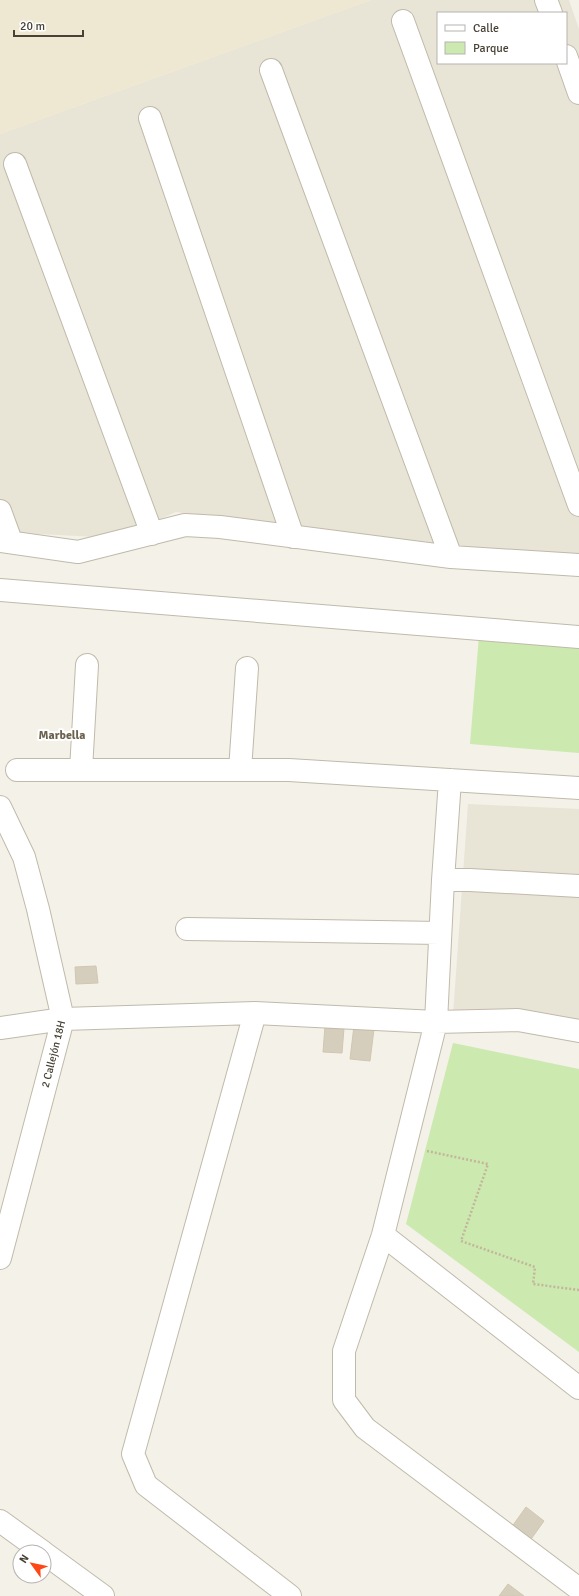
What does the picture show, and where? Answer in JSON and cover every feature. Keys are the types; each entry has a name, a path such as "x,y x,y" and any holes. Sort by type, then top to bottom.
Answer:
{"street":[{"path":"546,0 551,12"},
{"path":"403,21 579,505"},
{"path":"567,59 579,93"},
{"path":"271,70 451,557"},
{"path":"150,118 293,537"},
{"path":"15,164 152,534"},
{"path":"0,511 6,541 78,552 185,525 220,527 451,557 579,565"},
{"path":"0,590 579,637"},
{"path":"81,770 87,665"},
{"path":"240,770 247,668"},
{"path":"18,770 289,770 579,788"},
{"path":"450,780 443,880 436,1022 383,1235 344,1351 344,1400 365,1428 579,1589"},
{"name":"2 Callejón 18H","path":"0,807 24,857 38,909 63,1019 0,1258"},
{"path":"443,880 579,886"},
{"path":"187,929 440,933"},
{"path":"255,1013 133,1454 146,1486 290,1596"},
{"path":"0,1028 63,1019 255,1013 436,1022 518,1020 579,1031"},
{"path":"383,1235 579,1388"},
{"path":"0,1521 31,1544"},
{"path":"52,1559 103,1596"}],"path":[{"path":"405,1146 488,1164 461,1241 535,1267 533,1284 579,1290"}],"shaded area":[{"path":"0,0 371,0 0,134"},
{"path":"371,0 569,0 579,29 579,564 176,512 116,538 0,532 0,134"},
{"path":"468,804 579,809 579,1021 453,1015"}],"green space":[{"path":"479,636 579,645 579,753 470,744"},
{"path":"453,1043 579,1069 579,1352 406,1224"}],"building":[{"path":"96,966 98,983 76,984 75,967"},
{"path":"325,1026 344,1028 342,1053 323,1052"},
{"path":"354,1026 374,1029 370,1061 350,1059"},
{"path":"526,1507 544,1521 529,1542 511,1528"},
{"path":"508,1584 524,1596 499,1596"}],"district":[{"name":"Marbella","path":"62,735"}]}
